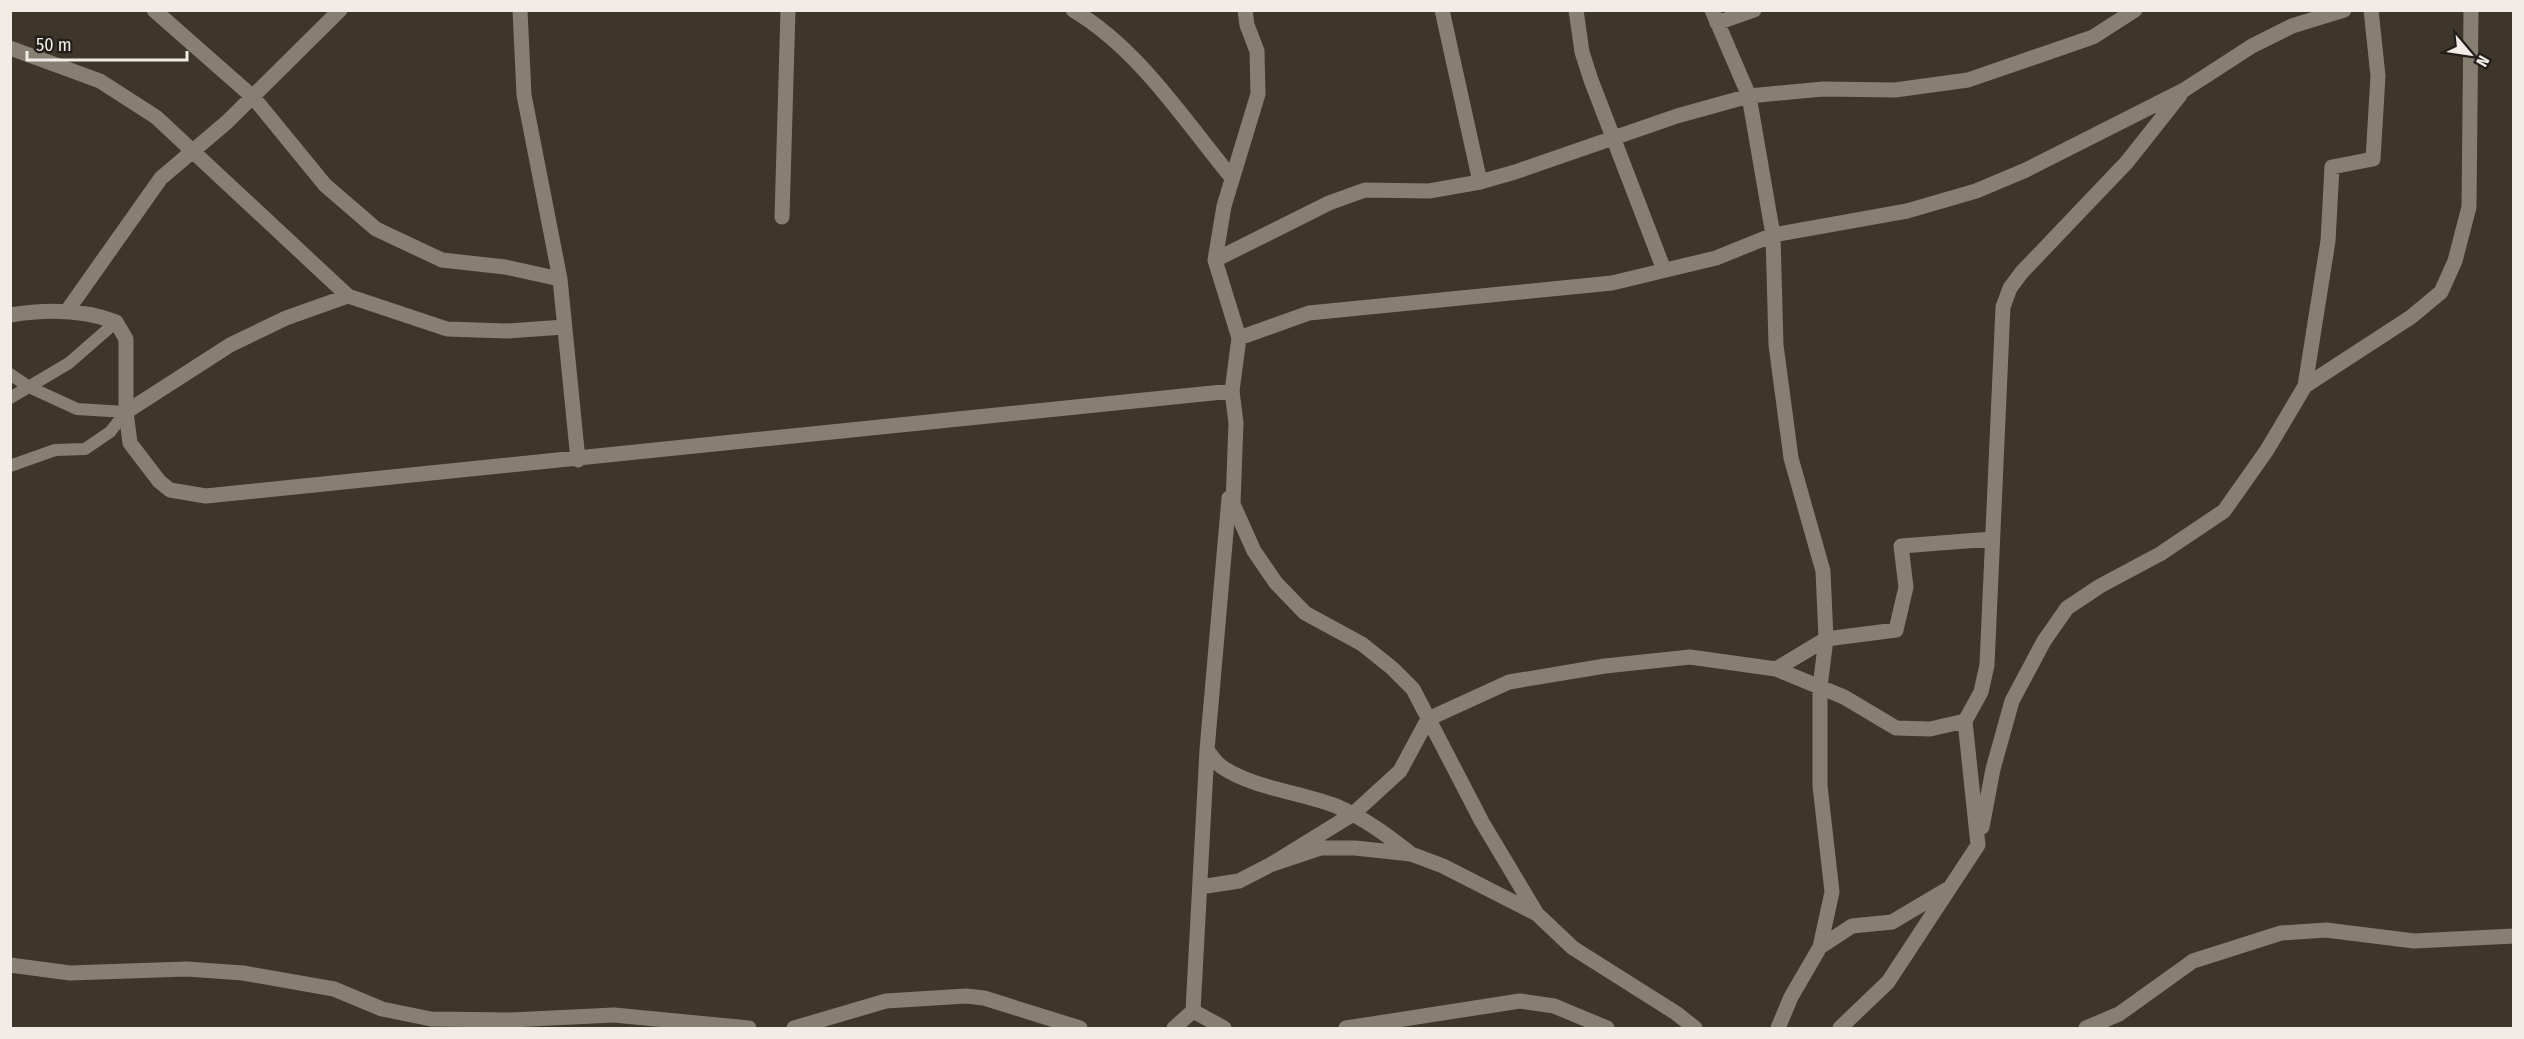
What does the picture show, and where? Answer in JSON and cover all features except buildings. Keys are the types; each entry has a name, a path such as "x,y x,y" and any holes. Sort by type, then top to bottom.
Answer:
{"street":[{"path":"153,10 253,97 325,185 376,229 442,260 506,267 560,279"},
{"path":"67,310 161,178 253,97 340,10"},
{"path":"520,10 524,95 560,279 578,460"},
{"path":"782,217 788,10"},
{"path":"1073,10 1090,21 1135,59 1232,178"},
{"path":"1245,10 1247,25 1257,51 1258,94 1232,178 1215,260 1239,338 1232,391 1236,423 1233,504 1254,550 1276,583 1305,613 1362,644 1392,668 1413,689 1482,822 1537,914 1573,948 1676,1013 1695,1029"},
{"path":"1442,10 1480,182"},
{"path":"1576,10 1582,52 1639,210 1664,270"},
{"path":"1755,10 1714,17 1749,96 1773,236 1776,345 1791,458 1823,571 1826,639 1820,687 1820,786 1832,892 1820,947 1791,997 1778,1029"},
{"path":"1215,260 1329,202 1365,190 1429,191 1480,182 1677,116 1749,96 1823,89 1895,90 1968,80 2093,37 2136,10"},
{"path":"1239,338 1309,313 1612,283 1716,258 1773,236 1907,211 1976,191 2026,170 2184,90 2252,46 2302,23 2344,10"},
{"path":"1840,1029 1888,982 1978,845 1993,769 2012,701 2044,641 2067,608 2100,586 2160,554 2224,511 2267,450 2305,386 2328,241 2332,167 2373,159 2378,76 2371,10"},
{"path":"2305,386 2411,317 2441,292 2454,261 2469,207 2471,10"},
{"path":"10,48 100,81 156,117 348,296 447,329 507,332 564,327"},
{"path":"1978,845 1965,722 1981,692 1987,665 2002,307 2010,288 2127,162 2184,90"},
{"path":"126,412 230,345 286,318 348,296"},
{"path":"10,315 67,310 97,315 116,322 126,339 126,412 130,443 159,481 170,490 206,496 578,460 1232,391"},
{"path":"1174,1029 1193,1011 1207,750 1236,423"},
{"path":"1776,669 1826,639 1896,630 1906,587 1901,546 1992,539"},
{"path":"1200,887 1239,881 1270,865 1353,814 1400,771 1428,719 1509,682 1605,666 1690,657 1776,669 1844,697 1896,728 1930,729 1965,722"},
{"path":"1207,750 1220,766 1237,775 1310,796 1353,814 1377,827 1411,854 1443,867 1537,914"},
{"path":"1270,865 1321,848 1337,847 1411,854"},
{"path":"1820,947 1852,926 1892,922 1950,888"},
{"path":"2086,1029 2119,1014 2193,961 2281,933 2326,930 2414,941 2514,936"},
{"path":"10,965 70,973 187,969 243,973 334,989 382,1009 431,1019 511,1020 614,1015 749,1029"},
{"path":"794,1029 886,1001 966,996 984,998 1080,1029"},
{"path":"1346,1029 1520,1001 1554,1006 1607,1029"},
{"path":"1193,1011 1224,1029"}],"lane":[{"path":"10,398 69,363 116,322"},
{"path":"10,374 29,387 77,409 126,412"},
{"path":"10,466 55,450 85,449 110,432 126,412"}]}
